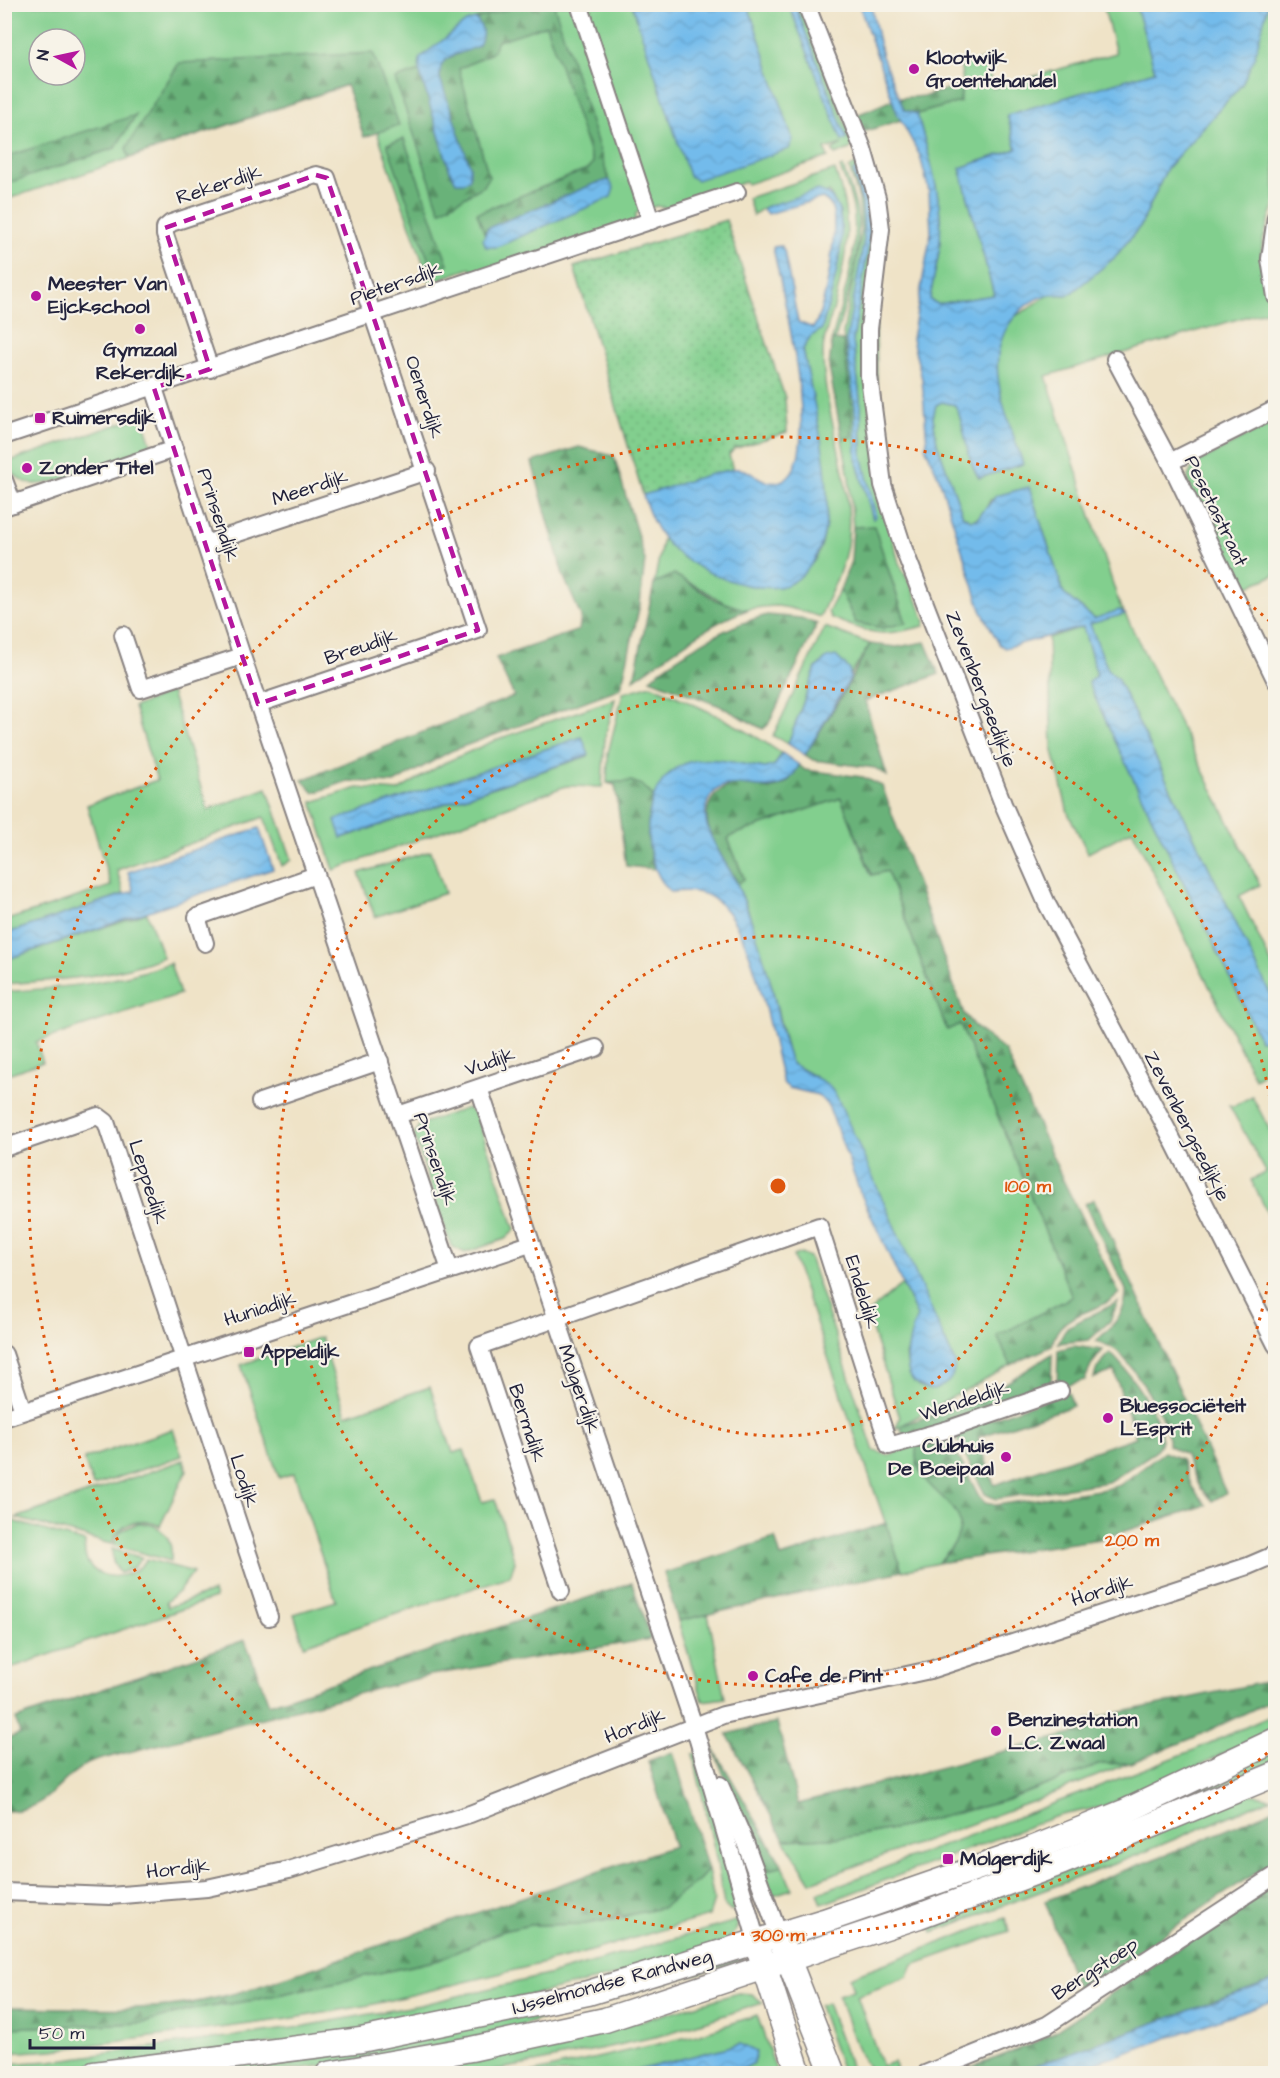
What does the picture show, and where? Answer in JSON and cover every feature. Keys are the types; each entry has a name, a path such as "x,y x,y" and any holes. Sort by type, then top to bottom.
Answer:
{"main road":[{"name":"IJsselmondse Randweg","path":"94,2073 361,2040 588,1993 768,1939 1029,1850 1124,1812 1275,1740"},
{"name":"IJsselmondse Randweg","path":"328,2073 471,2049 605,2020 919,1916 1052,1866 1275,1774"},
{"name":"Molgerdijk","path":"768,1939 789,1960 833,2073"},
{"path":"768,1939 764,1968 799,2073"}],"street":[{"path":"579,4 651,221"},
{"name":"Zevenbergsedijkje","path":"806,4 862,149 877,198 881,229 869,329 869,376 883,485 903,547 1003,804 1047,904 1168,1133 1275,1345"},
{"name":"Rekerdijk","path":"210,369 165,235 165,228 171,223 316,175 327,177"},
{"name":"Oenerdijk","path":"327,177 375,314 478,630"},
{"name":"Pietersdijk","path":"154,388 737,192"},
{"path":"1275,217 1270,259 1275,297"},
{"name":"Pesetastraat","path":"1115,359 1170,462 1275,681"},
{"path":"4,436 154,388"},
{"name":"Prinsendijk","path":"154,388 258,704 450,1270"},
{"path":"1170,462 1275,409"},
{"path":"4,480 9,506 174,449"},
{"name":"Meerdijk","path":"206,544 427,471"},
{"name":"Breudijk","path":"258,704 478,630"},
{"path":"123,635 141,689 242,656"},
{"path":"205,943 196,917 316,875"},
{"name":"Vudijk","path":"398,1115 596,1048"},
{"path":"260,1102 380,1061"},
{"path":"479,1088 555,1318"},
{"name":"Leppedijk","path":"4,1148 98,1116 106,1122 177,1336 182,1358"},
{"name":"Molgerdijk","path":"768,1939 555,1318 819,1226"},
{"name":"Endeldijk","path":"819,1226 864,1371"},
{"name":"Huniadijk","path":"4,1418 530,1244"},
{"name":"Bermdijk","path":"555,1318 479,1346 561,1591"},
{"path":"4,1353 23,1412"},
{"name":"Lodijk","path":"182,1358 269,1617"},
{"name":"Wendeldijk","path":"864,1371 889,1446 949,1429 1060,1391"},
{"name":"Hordijk","path":"4,1892 110,1896 207,1888 290,1870 470,1814 723,1715 930,1670 1248,1566 1275,1554"},
{"name":"Molgerdijk","path":"694,1726 745,1842 768,1939"},
{"name":"Bergstoep","path":"925,2073 1047,2025 1275,1875"}],"highlighted area":[{"path":"316,175 327,178 478,630 258,704 154,388 210,369 165,228"}],"green space":[{"path":"4,5 801,5 853,144 850,149 835,155 832,150 842,144 825,149 828,157 747,184 745,182 668,208 656,206 636,213 635,221 475,277 471,268 430,282 359,81 5,200"},
{"path":"521,5 554,5 609,180 594,184 488,228 485,235 477,213 588,169 593,163 546,25 498,41 492,53 459,69 489,177 484,186 440,211 395,79 420,71 450,171 439,67 443,60 479,45 478,21 475,19"},
{"path":"1103,5 1136,5 1155,71 1007,115 1017,149 960,168 994,295 938,304 930,300 939,248 939,208 934,177 917,114 960,102 961,66 985,59 993,88 1116,53"},
{"path":"1268,5 1275,5 1275,204 1265,234 1261,256 1272,309 1046,376 1120,606 1125,614 1260,885 1239,896 1275,971 1275,1004 1117,678 1108,670 1089,624 1124,613 1119,610 1095,619 1064,594 1029,487 990,500 983,513 975,519 971,520 963,516 937,443 933,417 935,405 942,402 955,405 962,422 971,460 979,478 1022,464 999,390 997,352 1002,334 1012,319 1043,299 1050,295 1068,295 1114,258 1141,225 1167,168 1242,84"},
{"path":"373,53 399,125 364,137 346,85 129,158 126,148 179,63"},
{"path":"962,84 960,102 917,114 904,110 898,98 926,96"},
{"path":"892,100 901,120 863,132 857,115"},
{"path":"136,115 115,148 5,184 5,157"},
{"path":"404,139 448,264 432,270 387,144"},
{"path":"861,161 874,220 879,489 899,563 914,592 925,621 924,626 897,632 867,631 831,618 828,612 840,590 856,623 883,628 906,623 874,527 853,527 849,477 842,439 852,437 852,407 843,333 861,234 859,199 849,168","holes":["858,168 868,199 870,235 853,341 861,407 862,454 873,518 856,459 855,407 847,349 864,240 862,203 853,171"]},
{"path":"843,167 857,212 858,244 848,293 835,340 832,340 854,248 853,211 840,168"},
{"path":"835,170 845,206 845,255 823,351 824,375 844,474 849,522 845,554 832,590 820,617 781,607 749,609 734,607 695,585 675,578 664,579 654,584 663,537 686,558 701,566 732,578 765,586 780,587 804,570 816,558 824,538 827,513 826,485 818,426 803,349 810,337 822,329 839,257 840,212 829,192 765,207 753,215 748,198"},
{"path":"726,220 785,398 787,432 734,449 729,455 733,470 643,495 574,267"},
{"path":"832,340 843,341 852,407 852,437 842,439 829,367"},
{"path":"142,416 152,447 75,475 35,484 25,482 18,477 7,462"},
{"path":"1275,421 1275,575 1239,590 1189,487 1188,476 1194,464"},
{"path":"579,447 614,456 645,560 640,604 621,688 451,751 394,783 348,781 314,793 302,780 514,696 496,658 579,630 581,616 563,575 532,462"},
{"path":"874,526 906,623 883,628 856,623 840,590 851,561 853,527"},
{"path":"674,574 716,600 747,610 717,623 634,679 654,584"},
{"path":"767,615 801,618 817,624 768,725 763,729 720,706 650,679 676,659 706,641 736,626"},
{"path":"825,627 870,644 850,676 850,670 827,658 816,668 788,744 773,736"},
{"path":"1083,627 1097,675 1089,683 1109,728 1260,1040 1275,1038 1275,1067 1255,1079 1132,830 1088,853 1068,813 1052,747 1048,638"},
{"path":"925,642 939,674 865,701 887,776 875,768 813,760 805,755 843,694 870,644 897,647"},
{"path":"651,685 718,716 766,743 781,753 775,765 765,768 716,761 688,764 675,770 664,781 654,797 642,785 607,783 608,753 623,693"},
{"path":"171,692 208,810 267,788 292,860 282,866 264,817 117,870 124,894 5,934 4,921 111,886 87,805 157,780 134,707"},
{"path":"615,699 605,737 602,787 566,786 334,870 312,802 358,788 398,791 444,763 498,739","holes":["582,737 588,756 342,838 335,821"]},
{"path":"799,765 805,770 863,777 882,786 964,1014 974,1026 1005,1051 1064,1182 1119,1293 1101,1306 1070,1319 1055,1334 1052,1346 1011,1365 997,1336 1072,1297 960,1024 947,1030 887,871 872,875 841,798 733,835 728,839 744,879 737,884 711,837 707,820 708,810 710,802 721,790 739,784 766,788 781,786"},
{"path":"631,781 642,785 654,797 649,815 648,833 654,869 626,866 615,785 607,783"},
{"path":"841,798 871,875 887,871 947,1030 960,1024 1072,1297 998,1336 1011,1365 895,1429 900,1418 867,1314 902,1284 917,1316 906,1356 909,1374 955,1363 814,1076 792,1064 787,1052 772,987 748,910 737,884 744,878 728,839 733,835"},
{"path":"431,851 445,893 375,917 359,873"},
{"path":"147,913 163,957 105,973 5,984 5,960"},
{"path":"170,963 180,994 36,1042 43,1062 5,1075 5,992 108,980"},
{"path":"1252,1096 1275,1140 1275,1227 1251,1180 1266,1172 1229,1105 1234,1106"},
{"path":"467,1108 476,1114 515,1230 505,1239 465,1253 451,1246 414,1135 420,1124"},
{"path":"1094,1199 1226,1493 1212,1501 1200,1487 1184,1454 1168,1445 1164,1423 1133,1369 1117,1351 1096,1341 1118,1318 1124,1306 1126,1290 1085,1204"},
{"path":"801,1253 809,1257 874,1451 889,1455 917,1445 944,1497 961,1520 959,1538 938,1563 902,1571 793,1256"},
{"path":"1118,1302 1110,1321 1089,1340 1058,1343 1067,1327"},
{"path":"321,1337 346,1415 430,1387 453,1453 464,1450 482,1502 495,1499 515,1562 510,1576 304,1645 294,1614 336,1601 294,1473 279,1478 241,1365"},
{"path":"1073,1346 1103,1350 1091,1365 1085,1380 1057,1388 1058,1350"},
{"path":"1110,1353 1132,1379 1159,1425 1161,1437 1155,1452 1108,1482 996,1499 985,1494 953,1432 1068,1392 1073,1406 978,1437 994,1485 1136,1437 1114,1371 1094,1378 1097,1368"},
{"path":"1052,1354 1051,1389 905,1440 900,1426 984,1397"},
{"path":"173,1429 182,1456 93,1486 84,1459"},
{"path":"949,1439 985,1503 996,1505 1106,1489 1120,1485 1164,1452 1181,1459 1192,1487 1206,1505 1100,1539 938,1563 955,1542 960,1526 956,1513 924,1478 917,1464 917,1445"},
{"path":"184,1460 187,1470 160,1526 145,1522 131,1523 119,1531 111,1544 16,1518"},
{"path":"9,1520 85,1542 85,1555 89,1565 97,1572 107,1576 128,1574 139,1568 147,1559 193,1572 179,1591 166,1602 168,1607 213,1592 215,1598 5,1670 4,1521"},
{"path":"138,1523 153,1525 164,1533 170,1546 171,1561 113,1545 121,1531"},
{"path":"886,1523 902,1571 678,1621 664,1573 775,1538 781,1557"},
{"path":"112,1549 142,1558 133,1568 120,1573 113,1562"},
{"path":"632,1583 651,1639 431,1675 98,1760 85,1765 35,1805 21,1810 5,1811 5,1740 20,1734 16,1719 245,1640 269,1704"},
{"path":"708,1614 725,1698 703,1701 678,1621"},
{"path":"1275,1680 1275,1699 1193,1738 1130,1763 1101,1764 1007,1800 903,1827 849,1837 784,1840 727,1734 777,1722 798,1804 1091,1729 1088,1719"},
{"path":"1275,1714 1271,1730 1198,1766 1101,1807 1057,1816 822,1904 818,1893 1194,1750"},
{"path":"712,1746 782,1865 764,1872"},
{"path":"1275,1749 1275,1762 1256,1771 1094,1840 837,1936 835,1930 1086,1838"},
{"path":"673,1752 708,1870 699,1880 662,1908 585,1924 530,1925 502,1931 439,1960 254,2000 191,2010 143,2023 5,2028 5,2007 163,2006 213,1999 240,1992 674,1846 648,1761"},
{"path":"697,1753 737,1909 730,1911 724,1905 716,1857 693,1754"},
{"path":"1129,1763 1040,1799 811,1882 784,1840 849,1837 903,1827 1007,1800 1101,1764"},
{"path":"1251,1794 1272,1798 1135,1856 933,1932 931,1928 960,1907"},
{"path":"1275,1809 1275,1860 1078,1991 1045,1901 1193,1844"},
{"path":"782,1865 792,1889 773,1895 764,1872"},
{"path":"708,1870 714,1900 709,1916 577,1955 370,2005 288,2019 53,2050 5,2053 5,2028 143,2023 191,2010 254,2000 439,1960 502,1931 530,1925 585,1924 621,1919 699,1880"},
{"path":"1275,1883 1275,1980 1014,2073 954,2074 1030,2045 1054,2032"},
{"path":"1005,1918 1009,1931 913,1965 908,1977 857,1996 882,2066 893,2062 896,2069 884,2073 872,2073 859,2053 838,1995 853,1990 849,1977"},
{"path":"739,1920 736,1930 727,1941 631,1972 404,2024 96,2070 5,2074 5,2064 51,2061 294,2028 420,2005 556,1973"},
{"path":"742,1958 743,1960 731,1964 554,2014 505,2032 370,2059 269,2073 182,2074"},
{"path":"738,1993 752,1994 763,2003 659,2036 535,2063 471,2074 380,2074 507,2050 560,2044"},
{"path":"827,2003 853,2073 845,2073 841,2068 819,2006"},
{"path":"757,2015 777,2073 735,2073 754,2063 740,2044 627,2073 527,2074 697,2035"}],"water":[{"path":"632,5 748,5 793,140 789,149 697,180 689,176"},
{"path":"789,5 795,5 847,139 842,141"},
{"path":"859,5 871,5 882,56 904,110 917,114 930,161 937,193 940,225 939,248 930,300 938,304 994,295 960,168 1017,149 1007,115 1155,71 1136,5 1268,5 1254,59 1242,84 1167,168 1141,225 1114,258 1069,295 1048,295 1030,302 1006,329 999,347 997,366 999,386 1023,464 979,478 971,460 955,405 942,402 936,405 933,417 937,443 963,516 971,520 977,519 996,496 1029,487 1064,594 1094,619 1119,610 1125,614 1090,624 1108,670 1117,678 1275,1004 1275,1038 1260,1040 1151,817 1088,682 1097,675 1083,627 1005,648 999,644 981,610 939,478 925,446 927,443 922,379 912,339 931,233 929,191 920,156 897,113"},
{"path":"475,19 482,31 479,45 447,59 440,69 440,78 470,166 470,178 465,182 456,182 450,171 419,70 420,58 466,22"},
{"path":"858,168 868,199 870,235 853,341 861,407 862,454 876,517 873,519 856,459 855,407 846,341 864,240 862,203 853,171"},
{"path":"609,180 614,188 611,197 497,247 486,247 483,239 488,228 594,184"},
{"path":"818,190 832,198 839,212 842,230 836,274 822,329 810,337 803,349 823,450 827,503 825,527 817,554 799,578 779,587 752,586 723,578 696,566 674,550 655,525 643,495 735,469 741,469 772,483 778,482 793,470 800,446 801,413 798,374 773,247 781,246 784,250 798,322 813,328 818,319 830,269 834,218 831,206 822,198 768,214 763,210 765,207"},
{"path":"836,656 850,670 850,679 805,755 788,744 816,668 827,658"},
{"path":"582,737 589,755 341,838 335,820"},
{"path":"782,753 799,765 789,779 778,786 766,788 728,785 718,789 709,799 706,820 709,832 737,884 752,922 772,988 782,1036 792,1064 829,1085 838,1099 955,1363 949,1380 934,1390 921,1387 913,1381 909,1372 908,1349 917,1316 860,1192 829,1107 818,1095 789,1088 783,1083 758,981 739,930 726,910 711,897 696,892 670,892 660,878 653,861 648,824 651,805 658,788 669,774 684,764 703,760 765,768 775,765"},
{"path":"259,828 273,869 5,960 5,934 134,891 128,872"},
{"path":"1275,1980 1275,2000 1068,2073 1014,2073"},
{"path":"740,2044 756,2052 754,2063 735,2073 627,2073"}],"place":[{"name":"Klootwijk Groentehandel","path":"914,69"},
{"name":"Meester Van Eijckschool","path":"36,296"},
{"name":"Gymzaal Rekerdijk","path":"140,329"},
{"name":"Ruimersdijk","path":"40,418"},
{"name":"Zonder Titel","path":"27,468"},
{"name":"Appeldijk","path":"249,1352"},
{"name":"Bluessociëteit L'Esprit","path":"1108,1418"},
{"name":"Clubhuis De Boeipaal","path":"1006,1457"},
{"name":"Cafe de Pint","path":"753,1676"},
{"name":"Benzinestation L.C. Zwaal","path":"996,1731"},
{"name":"Molgerdijk","path":"948,1859"}]}
